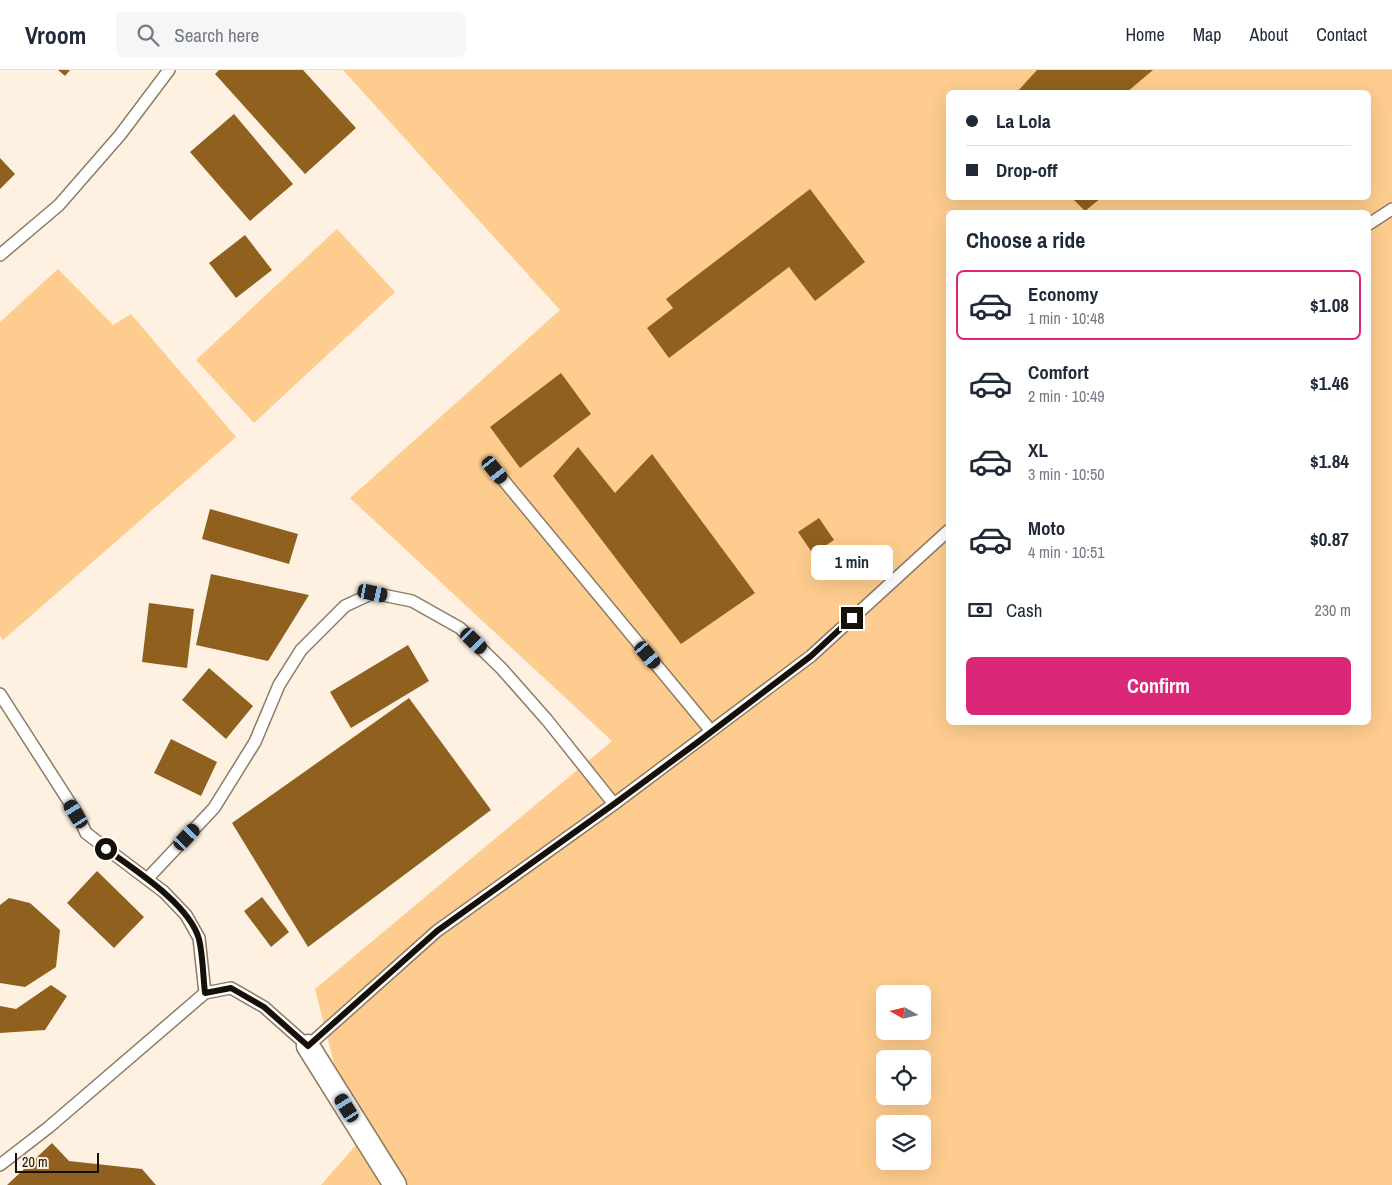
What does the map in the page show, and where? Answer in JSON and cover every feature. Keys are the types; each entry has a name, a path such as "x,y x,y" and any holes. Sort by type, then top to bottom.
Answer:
{"street":[{"path":"308,1046 395,1185"}],"lane":[{"path":"0,255 59,205 120,135 169,70"},
{"path":"1371,223 1392,209"},
{"path":"495,470 712,731"},
{"path":"0,1165 50,1127 205,993 231,988 264,1007 308,1046 437,931 614,804 811,656 946,533"},
{"path":"147,879 214,808 255,742 279,685 301,650 345,606 373,593 412,601 460,628 502,669 547,720 614,804"},
{"path":"0,694 86,832 164,892 186,915 199,938 205,993"}],"shaded area":[{"path":"343,70 1392,70 1392,1185 321,1185 355,1146 315,989 612,741 350,498 560,310"},
{"path":"337,229 395,292 254,423 196,360"},
{"path":"58,269 113,325 131,314 236,437 3,640 0,636 0,322"}],"building":[{"path":"58,70 70,70 65,76"},
{"path":"219,70 303,70 356,128 305,174 215,74"},
{"path":"1037,70 1153,70 1129,90 1019,90"},
{"path":"234,114 293,184 250,221 190,152"},
{"path":"0,158 15,174 0,189"},
{"path":"810,189 865,262 815,301 789,267 669,358 647,328 673,308 666,299"},
{"path":"1074,200 1099,200 1086,210"},
{"path":"245,235 272,270 236,298 209,263"},
{"path":"561,373 591,414 520,468 490,427"},
{"path":"578,447 615,493 652,454 755,593 681,644 553,476"},
{"path":"210,509 298,534 289,564 202,539"},
{"path":"819,518 834,540 813,554 798,532"},
{"path":"211,574 309,595 268,661 196,645"},
{"path":"149,603 194,609 187,668 142,662"},
{"path":"408,645 429,681 351,728 330,692"},
{"path":"209,668 253,706 226,739 182,700"},
{"path":"409,698 491,810 308,947 232,823"},
{"path":"171,739 217,762 201,796 154,773"},
{"path":"97,871 144,917 114,948 67,903"},
{"path":"262,897 289,932 271,947 244,911"},
{"path":"9,898 30,903 60,930 56,967 25,987 0,983 0,905"},
{"path":"51,985 67,996 45,1030 0,1033 0,1006 16,1009"},
{"path":"52,1143 69,1161 142,1169 156,1185 7,1185"}],"route":[{"path":"106,849 164,892 186,915 199,938 205,993 231,988 264,1007 308,1046 437,931 698,742 811,656 852,618"}]}
